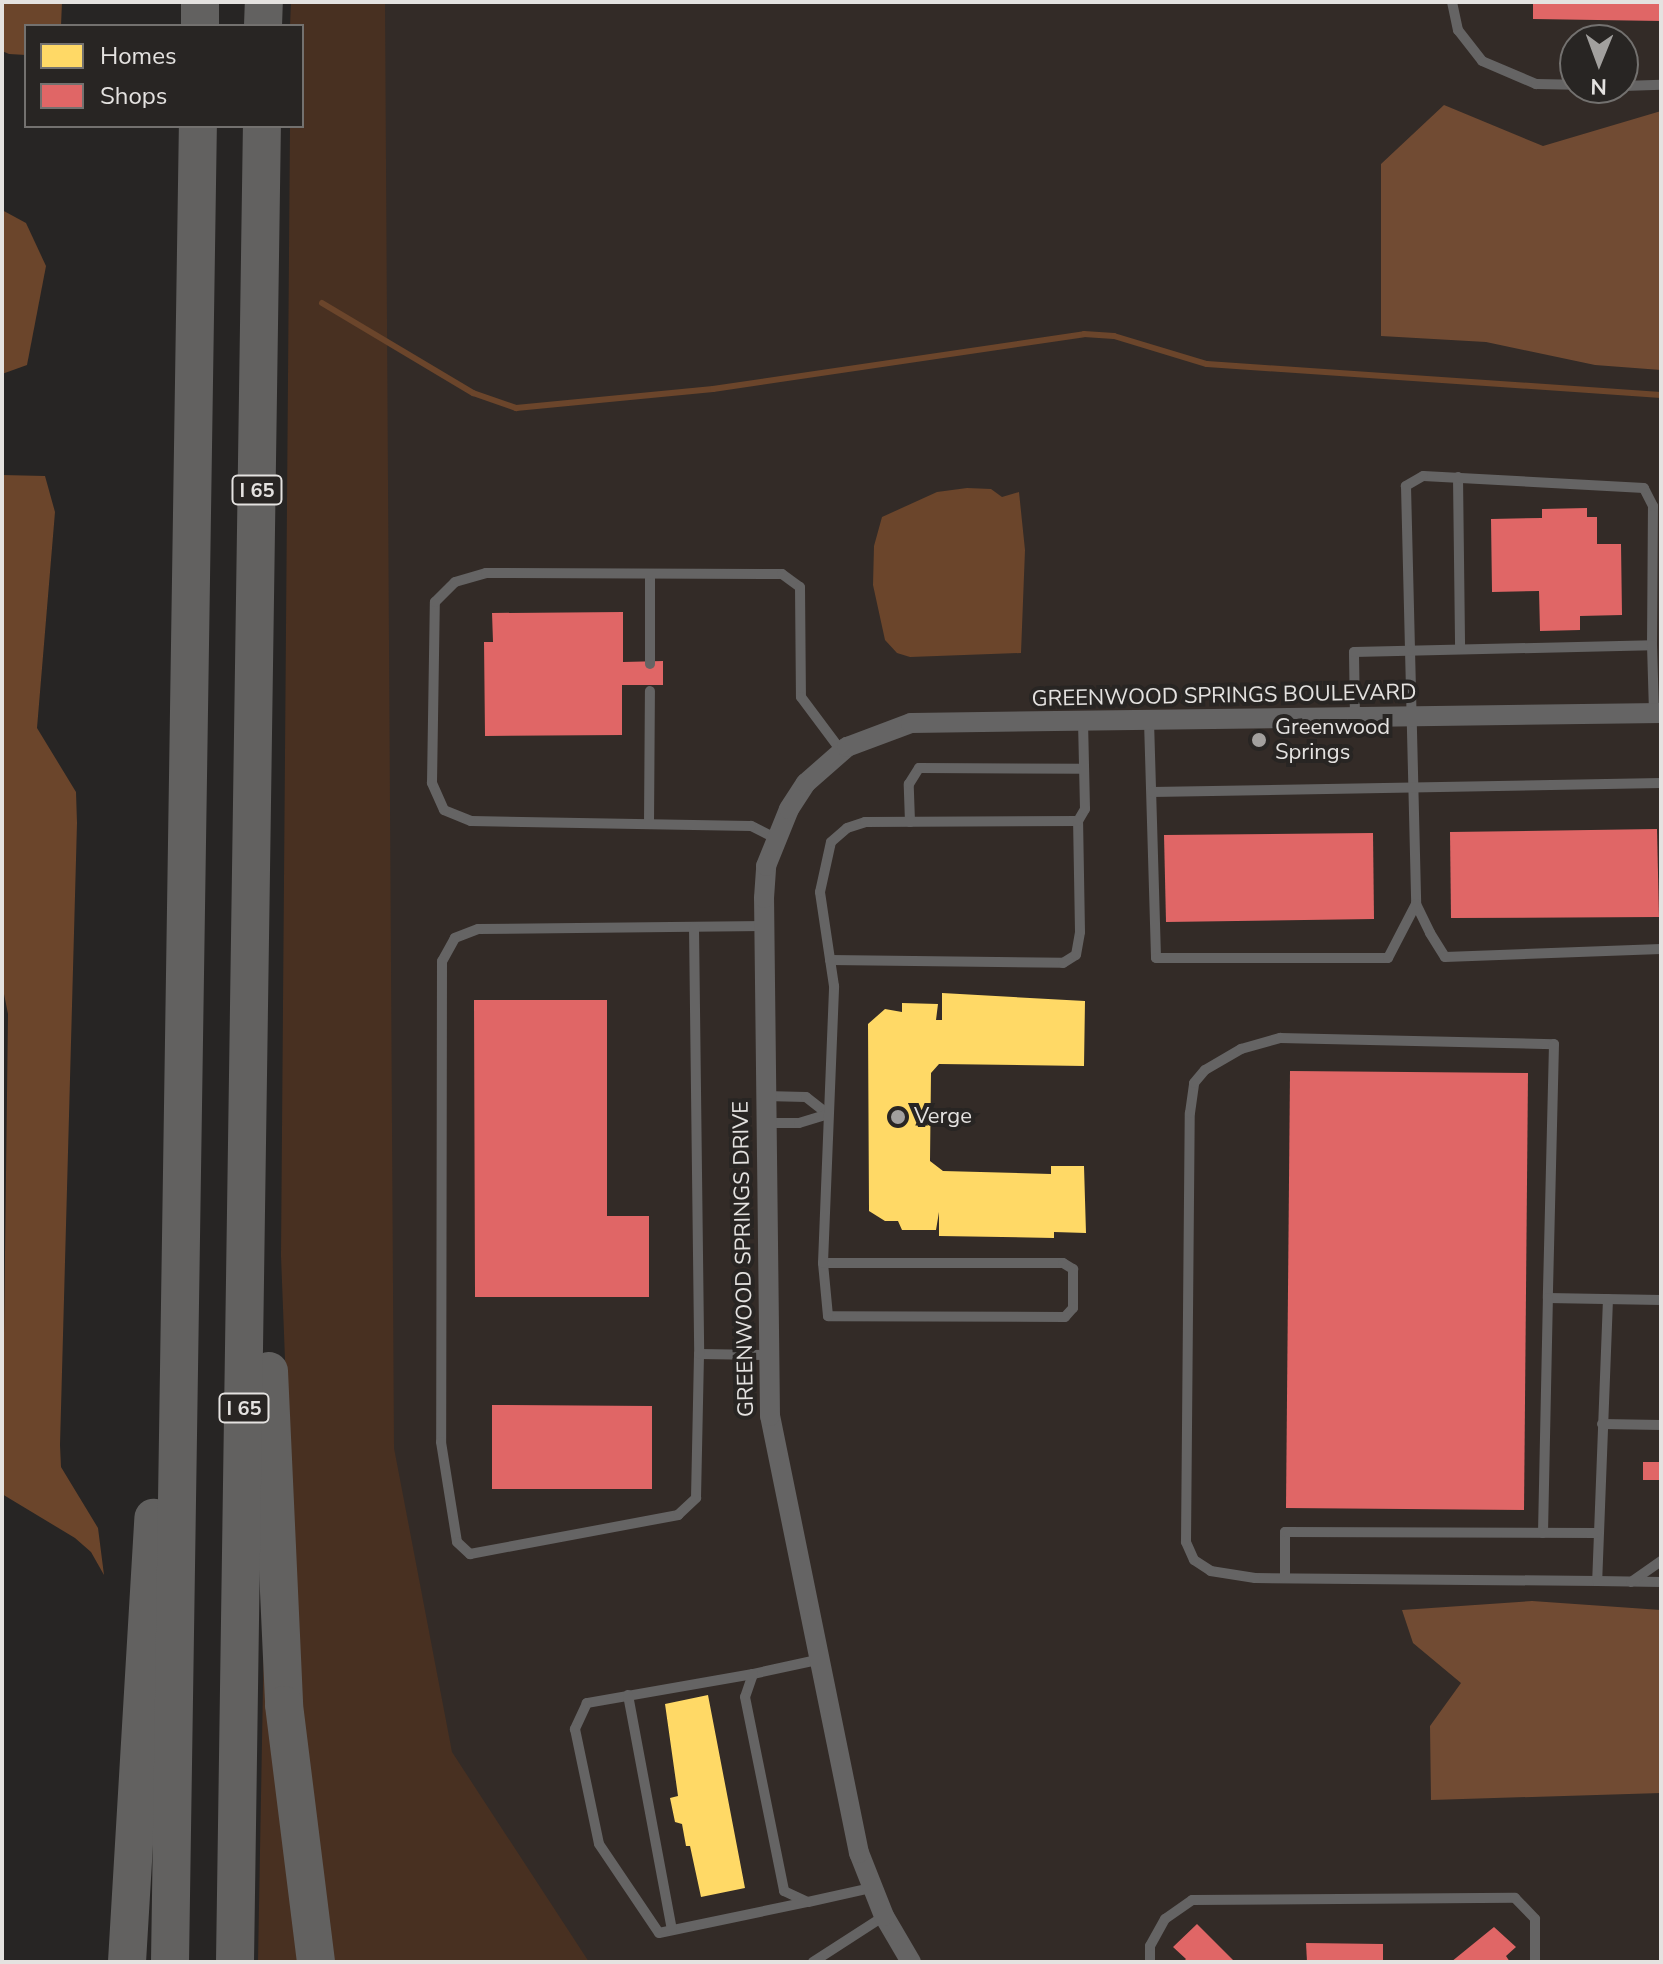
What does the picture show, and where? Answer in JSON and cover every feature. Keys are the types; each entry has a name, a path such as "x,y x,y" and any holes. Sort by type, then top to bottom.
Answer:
{"highway":[{"path":"200,2 200,24"},
{"path":"263,24 264,2"},
{"path":"170,1962 198,128"},
{"name":"I 65","path":"235,1962 262,128"},
{"path":"253,854 284,1705 316,1962"},
{"path":"127,1962 186,996"}],"street":[{"name":"GREENWOOD SPRINGS BOULEVARD","path":"806,783 842,752 911,723 1657,713"},
{"name":"GREENWOOD SPRINGS DRIVE","path":"806,783 775,838 766,866 767,1355 778,1468 817,1660 871,1888 911,1962"}],"lane":[{"path":"1452,2 1458,30 1482,61 1536,84 1559,85"},
{"path":"1639,86 1661,85"},
{"path":"1657,713 1652,645 1653,506 1644,488 1423,476 1406,486 1416,904 1445,957 1661,949"},
{"path":"1458,477 1460,649"},
{"path":"775,838 751,826 471,821 444,810 432,783 435,602 455,582 486,573 782,574 800,587 801,697 842,752"},
{"path":"650,574 650,664"},
{"path":"1355,718 1354,652 1652,645"},
{"path":"649,824 650,691"},
{"path":"1149,721 1156,958 1388,958 1416,904"},
{"path":"830,960 1063,963 1076,955 1080,932 1078,821 1085,809 1083,722"},
{"path":"910,822 909,784 919,768 1084,769"},
{"path":"1152,792 1661,783"},
{"path":"823,1263 1063,1263 1073,1269 1073,1308 1065,1317 834,1319 824,1309 823,1263 834,986 820,892 831,842 847,828 865,822 1078,821"},
{"path":"694,927 699,1354 696,1498 678,1515 470,1554 457,1542 441,1442 442,961 455,938 478,929 764,926"},
{"path":"1543,1533 1554,1044 1280,1038 1241,1049 1205,1070 1194,1083 1190,1113 1186,1542 1194,1560 1211,1571 1285,1578 1661,1582"},
{"path":"765,1096 806,1097 828,1114"},
{"path":"765,1123 799,1123 828,1114"},
{"path":"1548,1298 1661,1300"},
{"path":"1597,1581 1608,1299"},
{"path":"699,1354 767,1355"},
{"path":"1602,1424 1661,1425"},
{"path":"1285,1578 1285,1532 1597,1533"},
{"path":"1631,1582 1661,1561"},
{"path":"817,1660 587,1703 575,1729 599,1844 659,1933 871,1888"},
{"path":"753,1674 745,1697 784,1891 808,1902"},
{"path":"628,1695 672,1930"},
{"path":"1150,1962 1150,1946 1165,1919 1192,1900 1515,1898 1535,1919 1535,1962"},
{"path":"813,1962 884,1916"},
{"path":"831,1951 838,1962"}],"shaded area":[{"path":"2,2 62,2 61,24 24,24 24,55 2,51"},
{"path":"291,2 385,2 394,1448 452,1752 589,1962 332,1962 297,1670 281,1256 290,128 304,128 304,24 290,24"},
{"path":"316,2 1661,2 1661,1962 366,1962"},
{"path":"1444,105 1543,146 1661,111 1661,370 1595,365 1486,342 1381,336 1381,164"},
{"path":"2,210 26,223 46,266 27,365 2,374"},
{"path":"2,475 45,476 55,512 37,728 76,792 77,823 61,1467 98,1528 104,1575 91,1552 75,1538 2,1494 8,1014 2,984"},
{"path":"991,489 1002,497 1019,492 1025,550 1021,653 910,657 897,653 885,640 873,585 874,546 882,517 937,492"},
{"path":"265,1576 299,1962 258,1962"},
{"path":"1532,1601 1661,1610 1661,1793 1431,1800 1430,1726 1461,1683 1413,1643 1402,1610"}],"building: Homes":[{"name":"Verge","path":"942,993 1085,1001 1084,1066 939,1064 931,1073 930,1161 943,1171 1051,1174 1051,1166 1084,1166 1086,1233 1054,1232 1054,1238 939,1236 939,1212 936,1230 902,1230 898,1221 885,1221 869,1211 868,1024 885,1009 902,1012 902,1003 938,1004 936,1020 942,1020"},
{"path":"708,1695 745,1888 701,1897 690,1846 686,1846 682,1824 675,1822 670,1798 678,1796 665,1704"}],"building: Shops":[{"path":"1533,2 1661,2 1661,21 1533,19"},
{"path":"1587,508 1587,517 1597,517 1597,544 1621,544 1622,615 1580,616 1580,630 1540,631 1539,591 1492,592 1491,519 1542,518 1542,509"},
{"path":"623,612 623,662 663,661 663,685 622,685 622,735 485,736 484,642 493,642 492,613"},
{"path":"1657,829 1659,917 1451,918 1450,832"},
{"path":"1373,833 1374,919 1166,922 1164,835"},
{"path":"474,1000 607,1000 607,1216 649,1216 649,1297 475,1297"},
{"path":"1290,1071 1528,1073 1524,1510 1286,1508"},
{"path":"492,1405 652,1406 652,1489 492,1489"},
{"path":"1643,1462 1661,1462 1661,1480 1643,1480"},
{"path":"1197,1924 1235,1962 1183,1962 1186,1959 1173,1947"},
{"path":"1494,1927 1516,1947 1506,1956 1510,1962 1451,1962"},
{"path":"1306,1943 1383,1944 1383,1962 1307,1962"}],"waterway":[{"path":"322,303 473,393 516,408 713,389 1084,334 1114,336 1207,364 1661,395"}],"place":[{"name":"Greenwood Springs","path":"1259,740"},
{"name":"Verge","path":"898,1117"}]}
